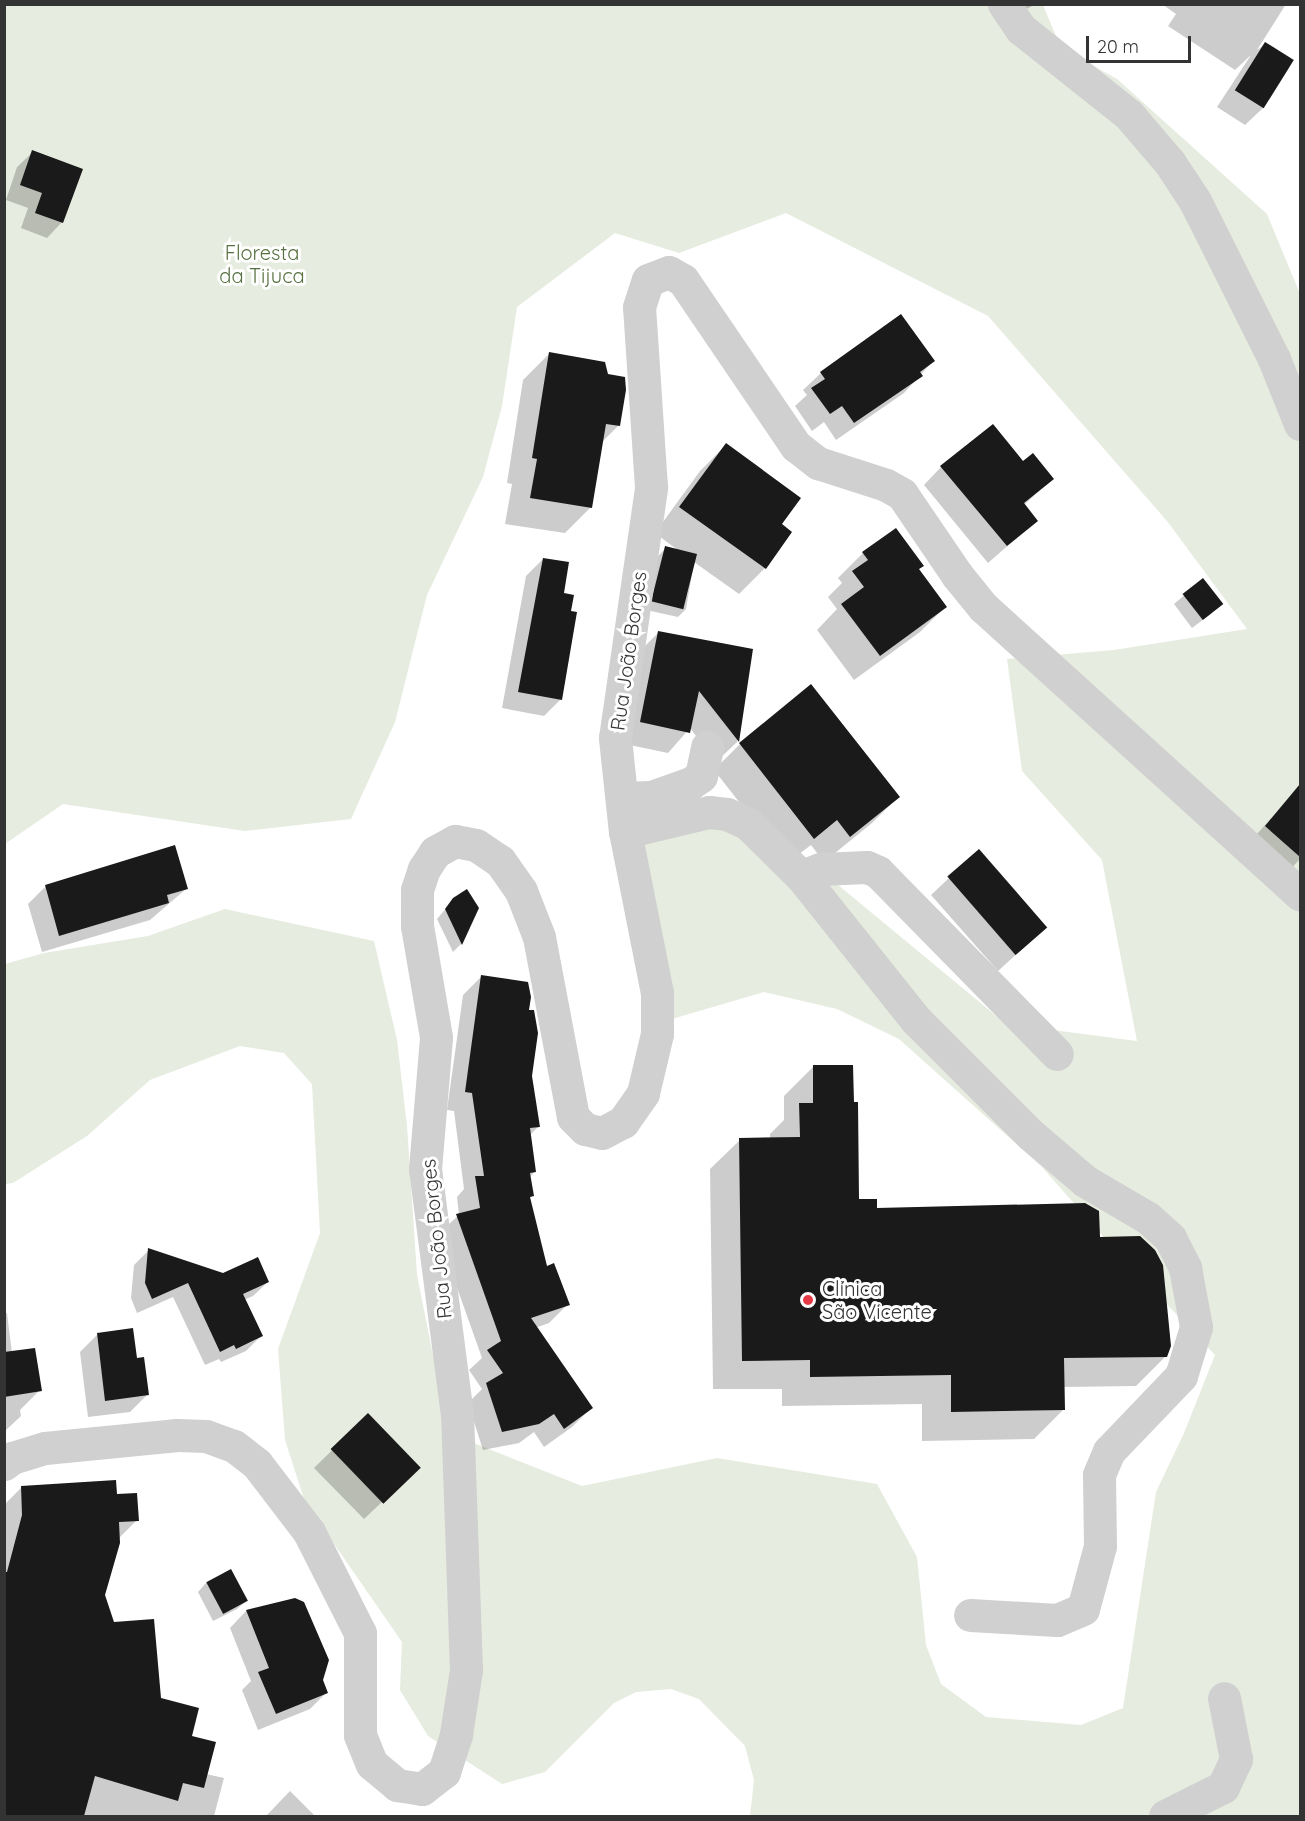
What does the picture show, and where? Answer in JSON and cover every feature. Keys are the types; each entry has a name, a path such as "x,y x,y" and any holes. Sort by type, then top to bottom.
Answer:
{"street":[{"path":"1004,4 1021,29 1130,115 1170,163 1195,201 1274,359 1300,424"},
{"name":"Rua João Borges","path":"4,1464 12,1458 45,1448 177,1435 206,1437 234,1446 257,1464 309,1532 360,1633 360,1735 372,1764 398,1785 422,1789 444,1772 456,1734 465,1659 457,1415 425,1168 436,1037 417,926 417,890 424,869 435,852 455,841 476,845 500,861 521,891 539,937 573,1117 585,1129 602,1133 622,1122 643,1093 657,1034 657,993 625,831 615,738 651,487 644,352 639,307 648,280 669,272 683,280 795,446 818,463 886,485 902,494 957,575 983,607 1300,894"},
{"path":"622,798 651,797 691,783 701,776 706,747"},
{"path":"625,831 709,812 727,814 748,824 801,876 916,1020 1030,1134 1085,1180 1148,1218 1170,1238 1185,1268 1196,1327 1181,1376 1109,1451 1099,1474 1100,1546 1083,1609 1057,1620 970,1615"},
{"path":"801,876 820,869 867,867 878,872 1057,1054"},
{"path":"1165,1816 1223,1787 1236,1760 1224,1698"}],"green space":[{"name":"Floresta da Tijuca","path":"5,5 1043,5 1061,48 1117,79 1267,214 1300,294 1300,1816 750,1816 754,1780 745,1746 699,1699 671,1689 636,1692 614,1703 545,1772 502,1784 428,1736 400,1690 402,1642 305,1502 285,1440 278,1349 320,1233 312,1084 284,1053 240,1046 150,1080 87,1136 13,1183 5,1184 5,964 44,953 148,936 225,909 374,941 397,1040 407,1126 417,1275 439,1385 476,1444 582,1486 717,1458 877,1484 917,1557 926,1645 941,1684 986,1717 1081,1725 1123,1708 1156,1492 1184,1433 1215,1355 1114,1249 1042,1167 899,1039 837,1009 764,992 672,1019 642,935 645,832 745,816 820,870 1006,1024 1137,1041 1102,860 1022,771 1007,659 1114,650 1247,629 1167,521 988,316 786,213 679,253 615,233 517,307 502,406 483,477 427,595 395,722 351,819 245,831 63,804 5,844"}],"building":[{"path":"1265,42 1294,60 1264,108 1235,90"},
{"path":"32,150 83,169 63,223 35,213 42,193 20,185"},
{"path":"901,314 935,361 920,372 923,376 854,423 842,406 830,414 811,388 825,379 820,372"},
{"path":"549,352 605,362 608,374 625,377 626,390 620,426 606,424 592,508 530,498 537,459 532,458"},
{"path":"993,424 1023,461 1033,453 1054,479 1024,503 1038,521 1007,546 940,466"},
{"path":"726,443 801,498 782,524 792,532 766,569 679,507"},
{"path":"896,528 924,566 919,569 947,607 880,656 841,604 864,587 852,571 868,560 862,552"},
{"path":"665,546 697,554 683,609 651,601"},
{"path":"543,558 569,562 564,593 574,595 571,611 577,612 562,700 518,692"},
{"path":"1203,578 1223,604 1203,620 1183,594"},
{"path":"658,631 753,649 739,742 699,691 690,733 640,722"},
{"path":"811,684 900,797 850,837 837,820 814,839 739,743"},
{"path":"1300,784 1300,857 1265,826"},
{"path":"175,845 188,889 167,895 169,903 59,936 45,885"},
{"path":"979,849 1047,927 1016,955 947,877"},
{"path":"467,889 479,908 462,945 445,909 453,898"},
{"path":"481,975 528,982 531,997 529,1010 534,1010 538,1033 532,1076 540,1127 530,1128 536,1172 530,1173 534,1196 530,1197 547,1266 554,1263 570,1305 531,1318 593,1408 564,1429 554,1414 539,1424 502,1432 486,1383 503,1373 487,1350 501,1341 456,1214 480,1208 475,1176 484,1176 472,1093 465,1092"},
{"path":"813,1065 853,1065 854,1102 858,1102 859,1199 877,1199 877,1208 1085,1203 1099,1211 1100,1237 1140,1236 1155,1250 1163,1265 1171,1346 1167,1357 1064,1358 1065,1410 951,1412 951,1375 810,1377 810,1360 742,1361 739,1138 800,1137 799,1103 813,1103"},
{"path":"148,1248 223,1273 258,1257 269,1282 243,1294 263,1336 236,1349 234,1345 220,1352 188,1283 152,1299 145,1283"},
{"path":"133,1328 137,1358 144,1357 149,1395 105,1401 97,1333"},
{"path":"35,1348 42,1391 4,1397 4,1352"},
{"path":"368,1413 421,1468 383,1504 331,1449"},
{"path":"116,1480 117,1494 137,1493 139,1521 119,1522 120,1543 105,1595 114,1622 154,1619 161,1698 199,1708 192,1736 216,1742 204,1788 183,1783 178,1801 95,1776 84,1816 4,1816 4,1572 7,1572 22,1515 21,1486"},
{"path":"231,1569 248,1601 223,1614 206,1582"},
{"path":"295,1598 304,1602 329,1660 323,1680 328,1693 276,1714 258,1672 269,1668 246,1610"}],"place":[{"name":"Clínica São Vicente","path":"808,1300"}]}
